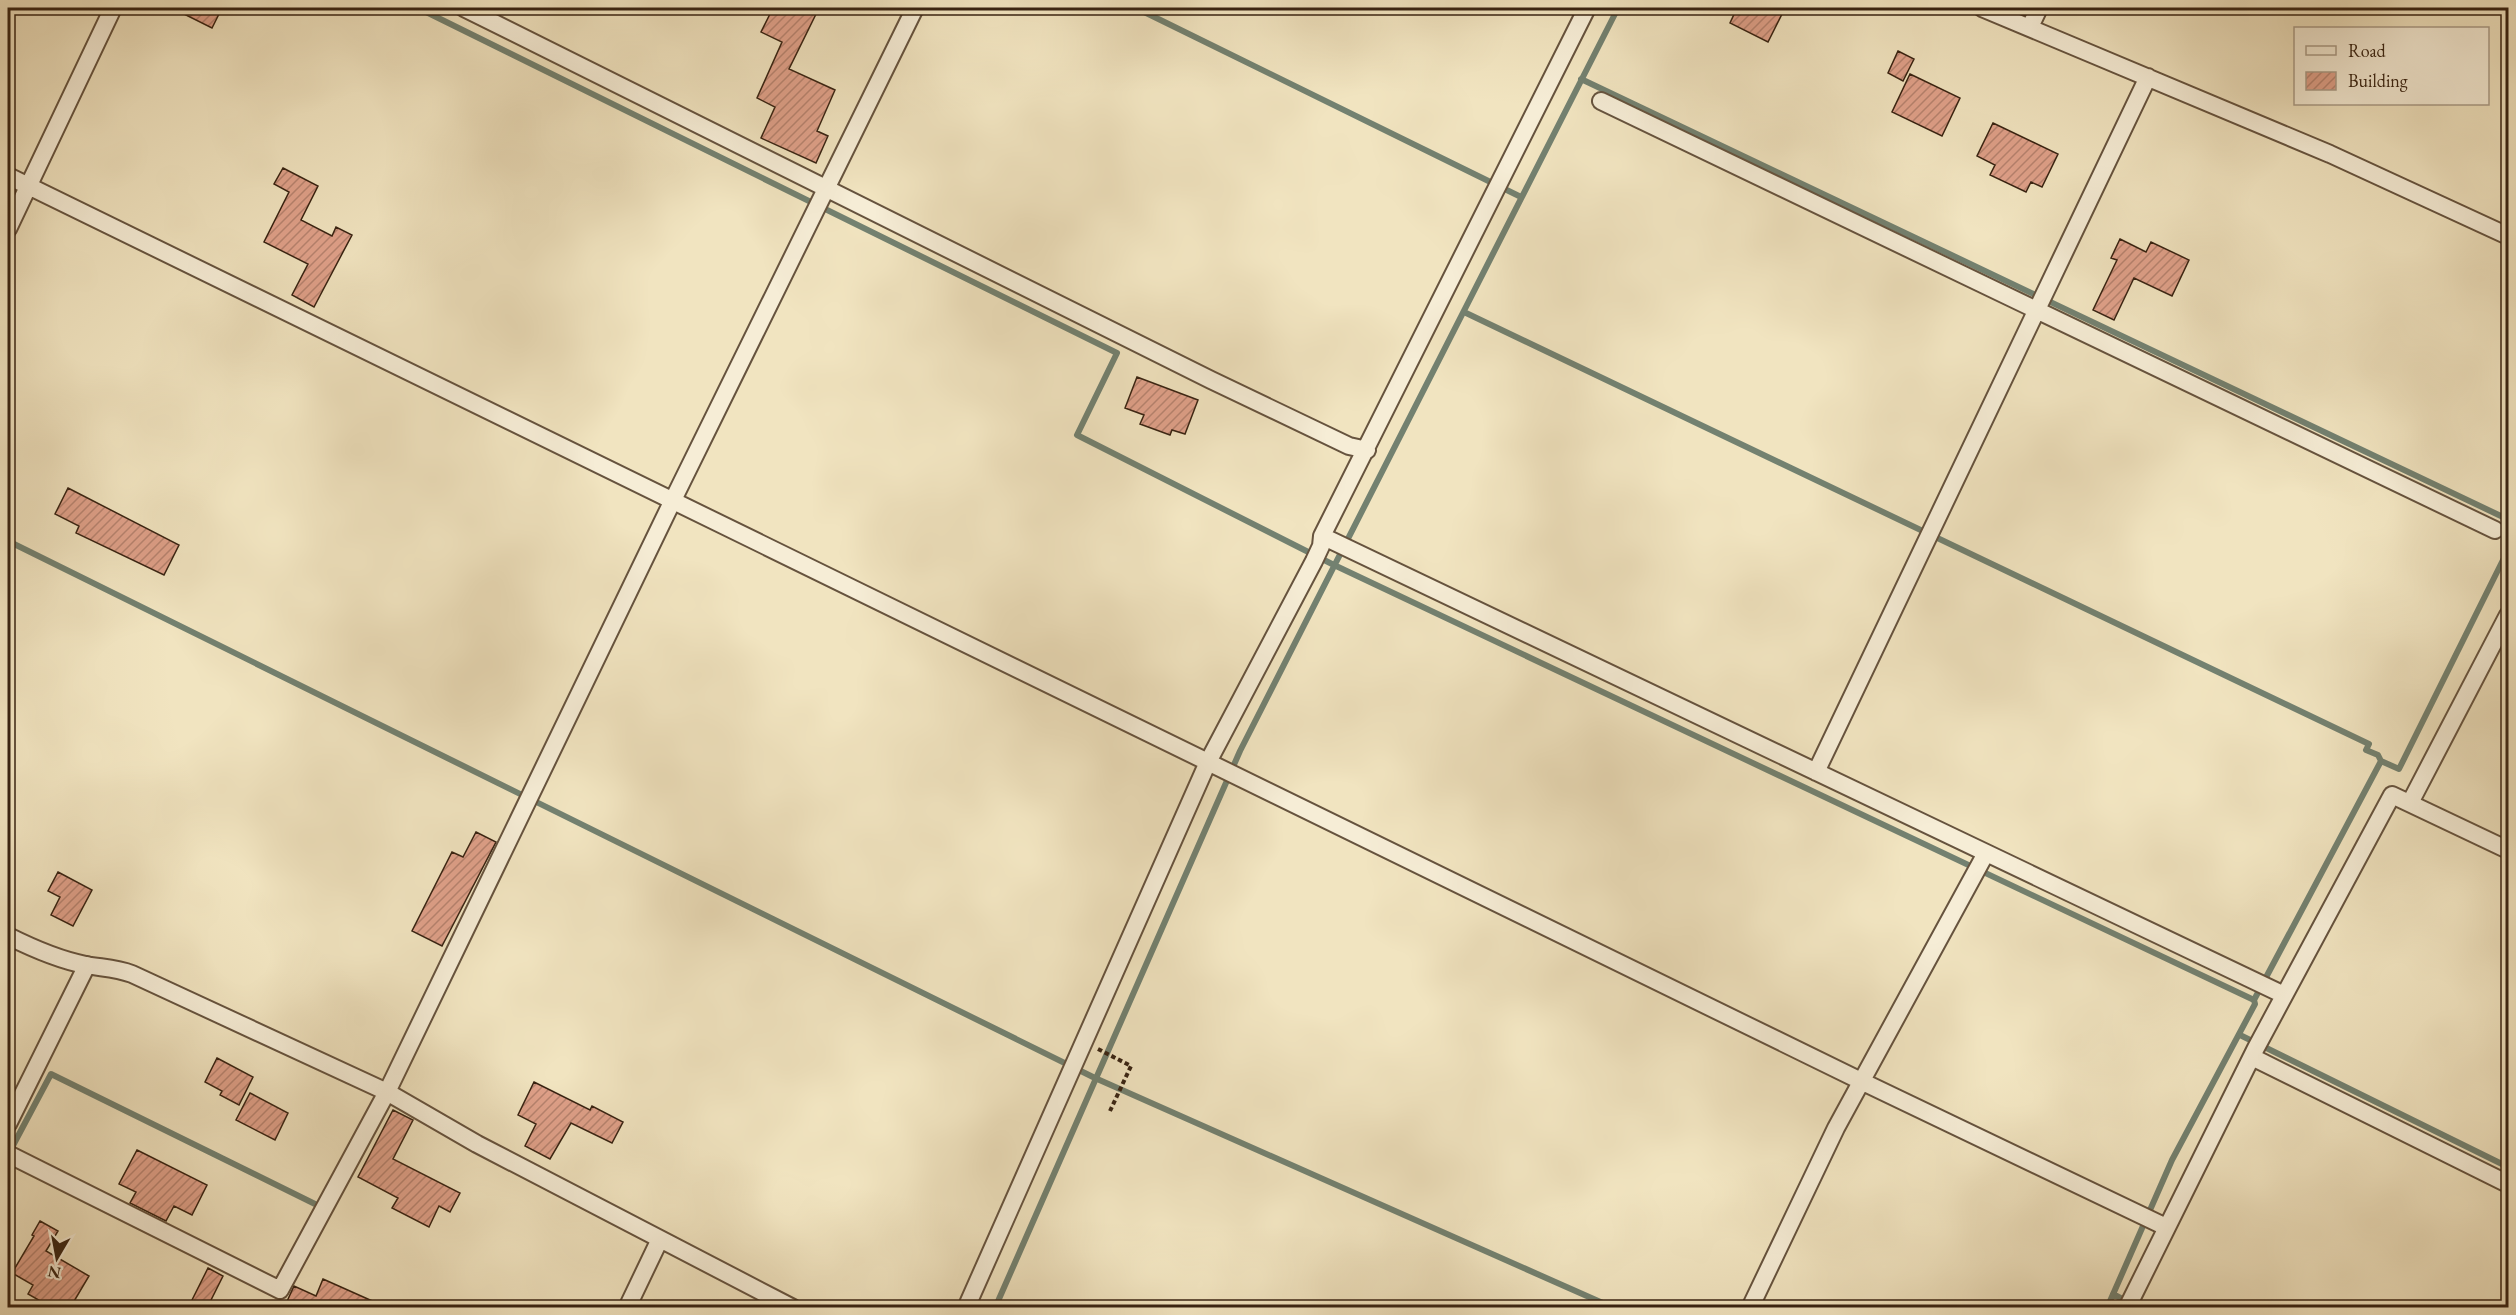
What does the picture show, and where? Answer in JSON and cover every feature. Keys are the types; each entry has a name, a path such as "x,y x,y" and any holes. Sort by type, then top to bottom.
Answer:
{"street":[{"path":"8,229 112,8"},
{"path":"464,8 824,192 1349,446 1367,450"},
{"path":"10,1156 280,1290 387,1092 673,500 915,8"},
{"path":"966,1308 1208,762 1329,547 1367,450 1587,8"},
{"path":"1982,8 2330,154 2508,236"},
{"path":"2030,27 2039,8"},
{"path":"1816,772 2148,77"},
{"path":"1601,101 2042,302 2495,530"},
{"path":"8,176 1863,1082 2153,1221"},
{"path":"1329,547 1816,772 1983,857 2261,982 2284,995"},
{"path":"2410,801 2508,615"},
{"path":"2129,1302 2153,1221 2256,1049 2392,795 2410,801 2508,850"},
{"path":"1750,1308 1836,1128 1863,1082 1983,857"},
{"path":"8,936 49,954 87,965 108,966 132,974 387,1092 477,1144 793,1308"},
{"path":"8,1124 87,965"},
{"path":"2256,1049 2508,1184"},
{"path":"627,1308 660,1239"}],"path":[{"path":"1100,1050 1131,1066 1110,1111"}],"building":[{"path":"172,8 222,8 212,28"},
{"path":"773,8 819,8 789,69 835,90 817,131 828,136 816,163 761,138 775,107 757,98 782,42 761,32"},
{"path":"1737,8 1769,8 1782,14 1768,42 1730,23"},
{"path":"1898,51 1914,59 1903,81 1888,73"},
{"path":"1910,74 1960,98 1942,136 1892,112"},
{"path":"1993,123 2058,154 2042,187 2031,182 2026,192 1990,175 1995,165 1977,156"},
{"path":"283,168 318,186 301,220 332,236 336,227 352,235 314,307 292,295 308,264 264,242 289,192 274,184"},
{"path":"2120,239 2146,252 2151,242 2189,260 2172,296 2134,278 2114,320 2093,310 2117,260 2111,258"},
{"path":"1137,377 1198,400 1185,434 1172,430 1170,435 1140,424 1144,415 1125,408"},
{"path":"68,488 179,545 164,575 76,533 79,526 55,514"},
{"path":"476,832 496,842 442,946 412,931 452,852 463,857"},
{"path":"58,872 92,890 73,926 51,915 60,897 48,891"},
{"path":"217,1058 253,1077 239,1105 220,1095 222,1091 205,1082"},
{"path":"534,1082 590,1110 592,1106 623,1122 612,1143 571,1123 550,1159 525,1146 536,1124 518,1115"},
{"path":"250,1093 288,1113 275,1140 236,1120"},
{"path":"393,1110 413,1120 393,1159 460,1193 450,1212 439,1206 429,1227 392,1208 398,1198 358,1177"},
{"path":"137,1150 207,1185 192,1215 174,1206 166,1221 130,1203 136,1192 119,1184"},
{"path":"40,1221 58,1231 46,1251 89,1276 70,1308 53,1301 49,1306 28,1294 33,1285 12,1273 34,1236 32,1235"},
{"path":"208,1268 223,1276 207,1308 188,1308"},
{"path":"323,1279 388,1308 284,1308 294,1286 316,1296"}],"waterway":[{"path":"418,8 1117,353 1077,435 1334,565 2254,1000"},
{"path":"1136,8 1521,197"},
{"path":"995,1308 1240,751 1618,8"},
{"path":"1581,79 2503,517"},
{"path":"1464,312 2369,744 2366,750 2378,755 2381,761"},
{"path":"8,541 1095,1078 1614,1308"},
{"path":"2107,1308 2172,1160 2255,1004 2254,1000 2381,761 2399,769 2508,550"},
{"path":"2240,1035 2508,1167"},
{"path":"9,1153 51,1074 315,1204"},
{"path":"2113,1294 2139,1308"}]}
